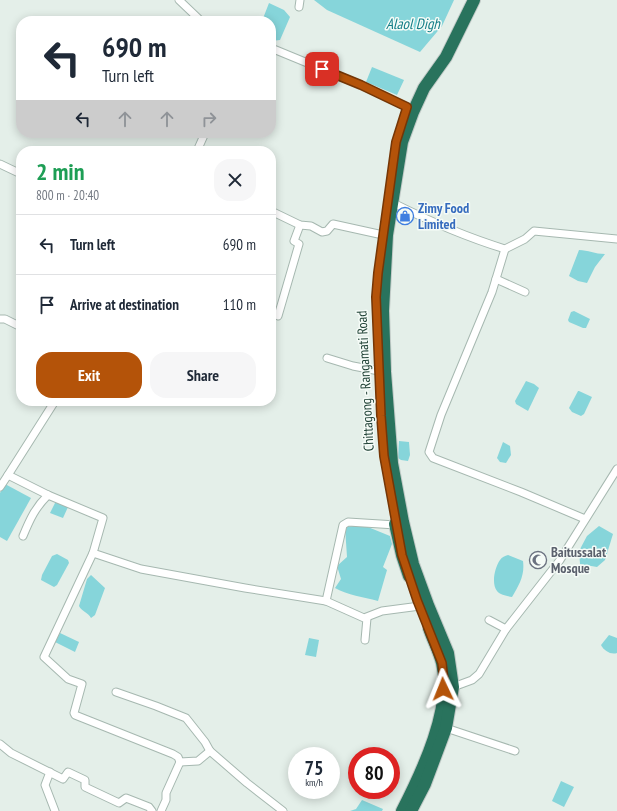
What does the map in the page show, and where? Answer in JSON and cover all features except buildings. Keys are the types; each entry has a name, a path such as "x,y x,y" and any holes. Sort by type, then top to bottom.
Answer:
{"highway":[{"name":"Chittagong - Rangamati Road","path":"402,811 428,752 438,725 443,698 444,681 442,663 402,555 396,525 384,456 376,297 396,142 407,107 424,77 438,58 468,0"},
{"name":"Chittagong - Rangamati Road","path":"411,811 425,784 446,728 453,687 448,653 413,564 403,522 392,463 382,311 387,235 402,142 413,112 424,88 446,57 474,0"}],"street":[{"path":"179,0 196,16"},
{"path":"276,50 361,85 407,107"},
{"path":"0,164 16,172"},
{"path":"393,203 433,222 480,241 505,249 525,240 534,231 617,239"},
{"path":"276,214 300,226 311,226 322,232 327,231 333,224 383,235"},
{"path":"278,316 299,244 294,241 300,226"},
{"path":"505,249 492,292 441,415 429,452 433,458 522,492 585,519"},
{"path":"496,279 525,292"},
{"path":"0,319 5,319 16,324"},
{"path":"326,358 353,366 379,371"},
{"path":"0,487 52,406"},
{"path":"453,687 472,680 479,674 506,629 560,560 617,469"},
{"path":"8,475 48,495 103,518 93,554 44,657 68,679 82,684 74,713 75,715 173,754 178,757 180,762"},
{"path":"22,536 38,505 48,495"},
{"path":"326,601 343,526 348,522 396,525"},
{"path":"93,554 141,569 326,601 367,618 382,611 420,606"},
{"path":"365,640 367,618"},
{"path":"489,620 506,629"},
{"path":"116,692 186,718 205,742 210,751 247,783 283,811"},
{"path":"446,728 515,751"},
{"path":"0,744 12,753 63,779 68,772 85,780 85,787 119,803 126,798 149,807 152,811"},
{"path":"180,762 198,761 210,751"},
{"path":"161,811 166,800 166,792 180,762"},
{"path":"50,772 45,785 54,811"}],"water":[{"name":"Alaol Digh","path":"314,0 454,0 442,26 420,52 327,10"},
{"path":"269,3 284,10 290,17 280,40 276,40 276,16 264,16"},
{"path":"372,67 404,80 397,95 366,82"},
{"path":"579,250 605,254 595,267 587,283 578,281 569,276"},
{"path":"574,311 590,319 586,328 569,322 568,320 571,312"},
{"path":"526,381 539,388 528,411 516,404 515,401"},
{"path":"578,391 592,397 584,414 581,416 572,412 569,408"},
{"path":"399,441 409,442 410,455 408,461 398,458"},
{"path":"503,442 510,446 511,455 506,463 500,462 497,458"},
{"path":"5,484 31,498 7,541 0,537 0,493"},
{"path":"56,501 68,507 63,518 50,513"},
{"path":"363,525 390,536 392,544 383,567 387,570 378,601 350,594 335,588 341,579 337,566 347,557 345,527"},
{"path":"599,526 613,534 605,560 597,567 580,564 579,551 587,536"},
{"path":"57,554 68,560 69,563 57,585 54,587 41,580 52,556"},
{"path":"508,555 523,561 522,575 512,597 498,592 494,584 494,575 498,563 502,558"},
{"path":"91,575 105,588 95,615 91,618 79,606 87,579"},
{"path":"60,633 79,642 75,652 55,642"},
{"path":"609,635 617,638 617,653 608,652 601,645"},
{"path":"309,638 319,640 316,657 305,655"},
{"path":"561,781 574,787 564,807 552,801"},
{"path":"362,800 383,809 382,811 350,811 356,809"}],"place":[{"name":"Zimy Food Limited","path":"405,216"},
{"name":"Baitussalat Mosque","path":"538,560"}],"route":[{"path":"322,69 361,85 407,107 396,142 378,273 376,297 380,403 384,456 402,555 417,600 442,663 444,681 443,689"}]}
